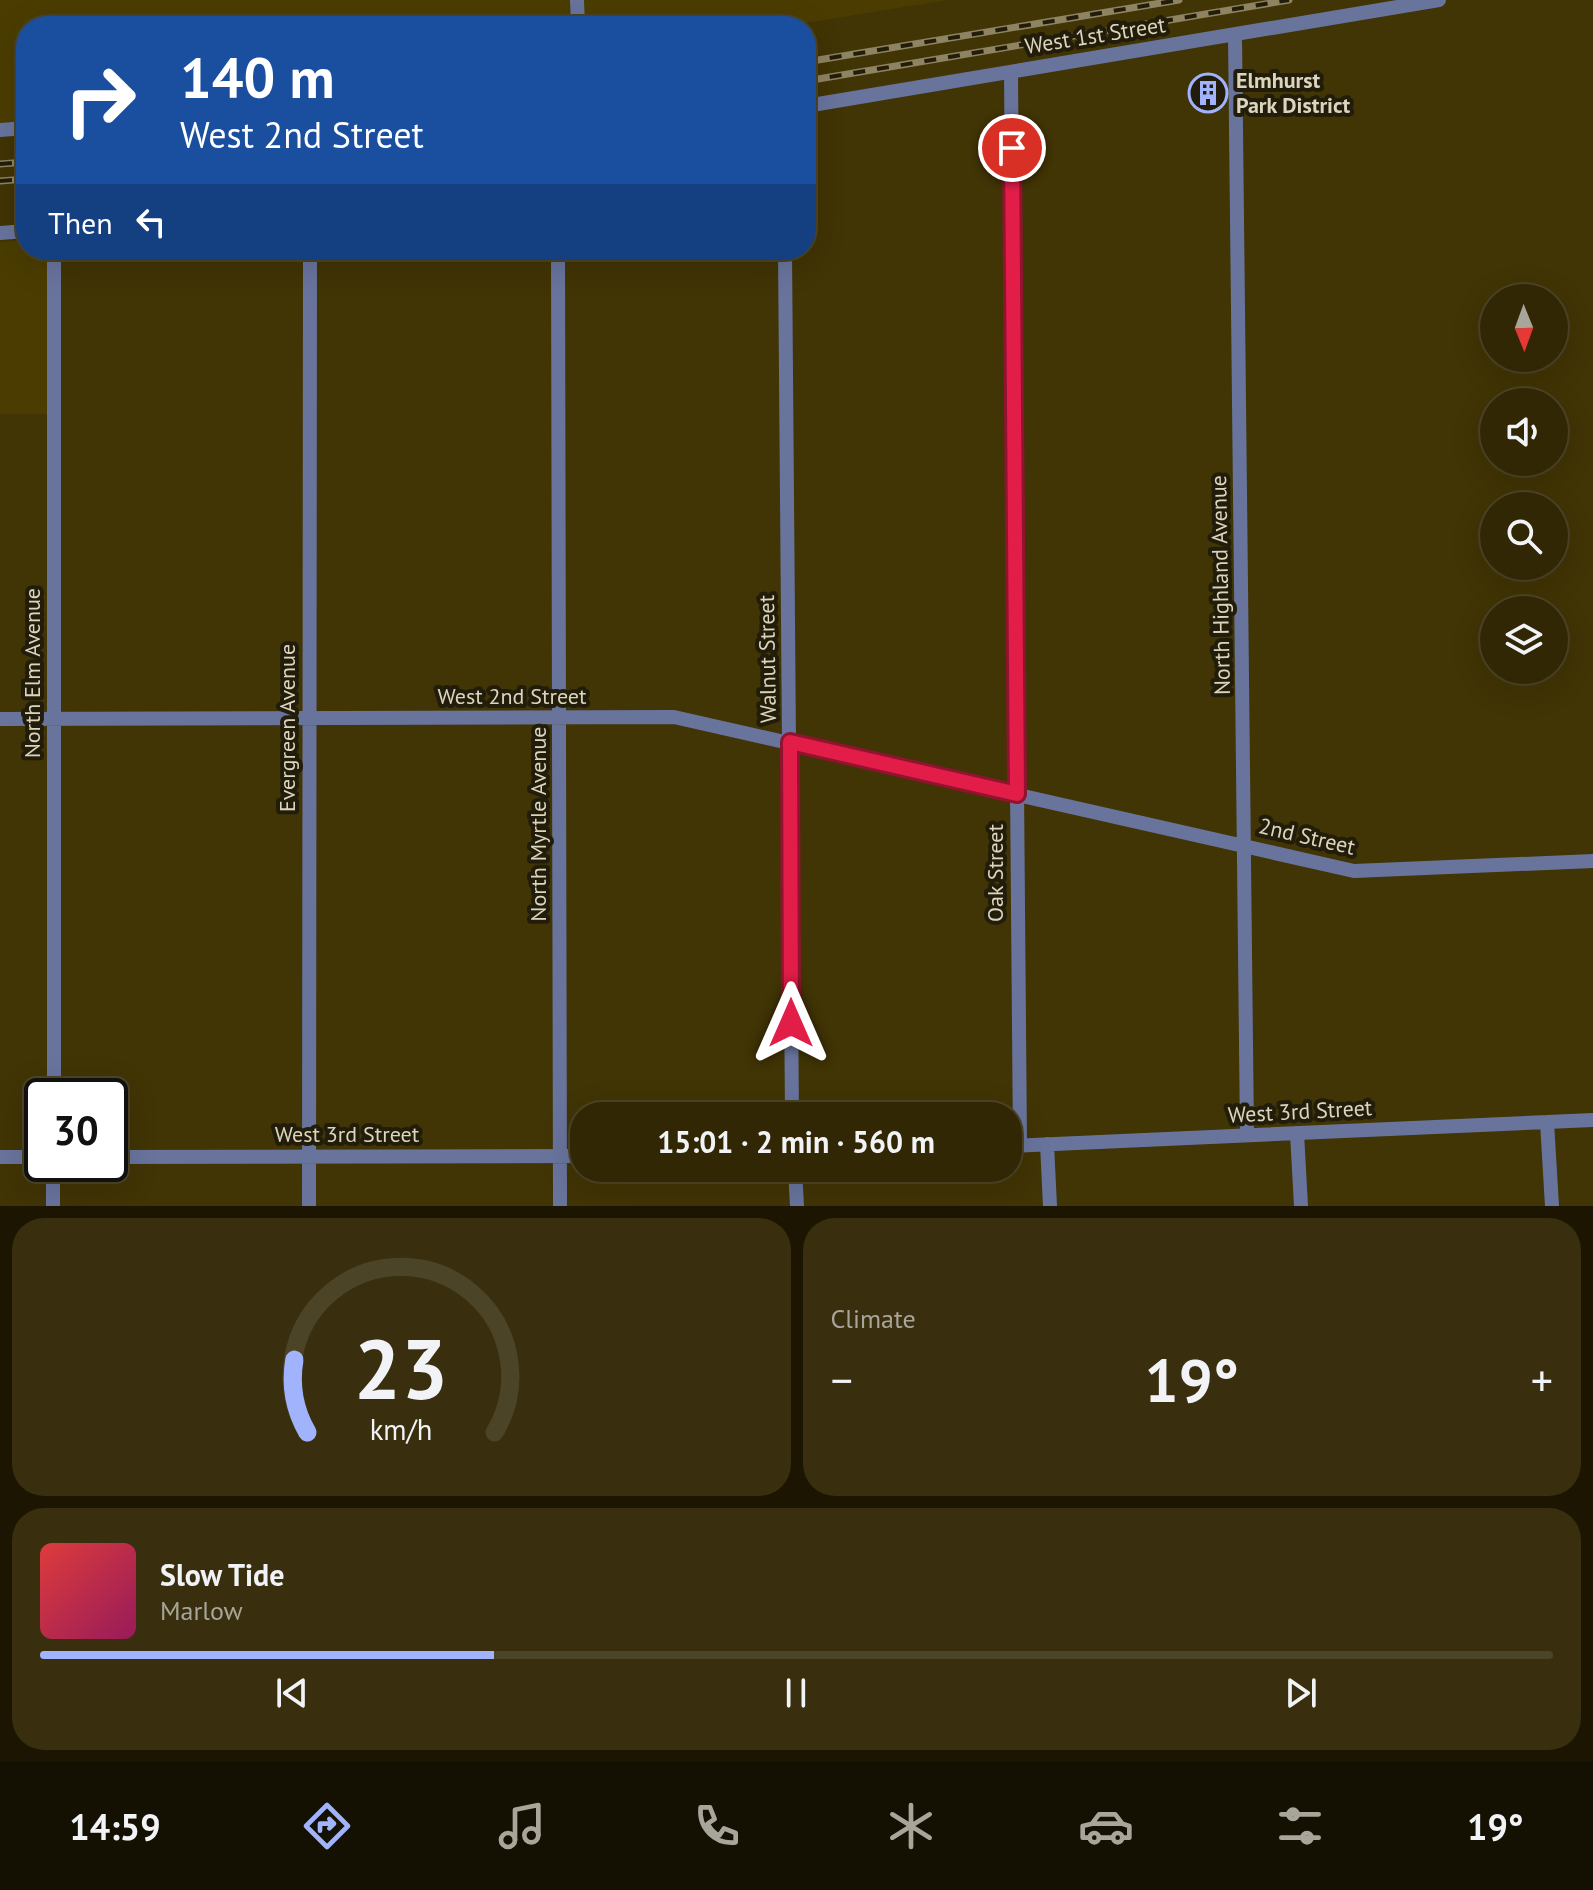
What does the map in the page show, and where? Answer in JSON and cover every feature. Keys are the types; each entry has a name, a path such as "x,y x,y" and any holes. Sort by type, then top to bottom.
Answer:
{"street":[{"name":"West 1st Street","path":"816,104 1439,0"},
{"name":"North Highland Avenue","path":"1235,35 1247,1135"},
{"name":"Oak Street","path":"1011,72 1017,794 1014,1102"},
{"name":"North Elm Avenue","path":"54,260 54,1078"},
{"name":"Evergreen Avenue","path":"309,1206 310,260"},
{"name":"North Myrtle Avenue","path":"558,260 560,1206"},
{"name":"Walnut Street","path":"785,260 792,1102"},
{"name":"West 2nd Street","path":"0,719 674,717 1017,794"},
{"name":"2nd Street","path":"1017,794 1354,871 1593,861"},
{"name":"West 3rd Street","path":"1022,1146 1593,1120"},
{"path":"1547,1122 1552,1206"},
{"path":"1297,1133 1301,1206"},
{"path":"1047,1144 1050,1206"},
{"name":"West 3rd Street","path":"128,1157 570,1155"},
{"path":"0,1157 24,1157"},
{"path":"53,1182 53,1206"},
{"path":"796,1182 797,1206"}],"shaded area":[{"path":"0,0 948,0 816,21 816,16 16,16 16,122 0,123"},
{"path":"16,241 16,260 48,260 48,414 0,414 0,242"}],"railway":[{"path":"816,60 1179,0"},
{"path":"816,79 1289,0"},
{"path":"0,164 16,163"},
{"path":"0,181 16,180"}],"place":[{"name":"Elmhurst Park District","path":"1208,93"}],"route":[{"path":"791,1023 790,742 1017,794 1012,148"}]}
